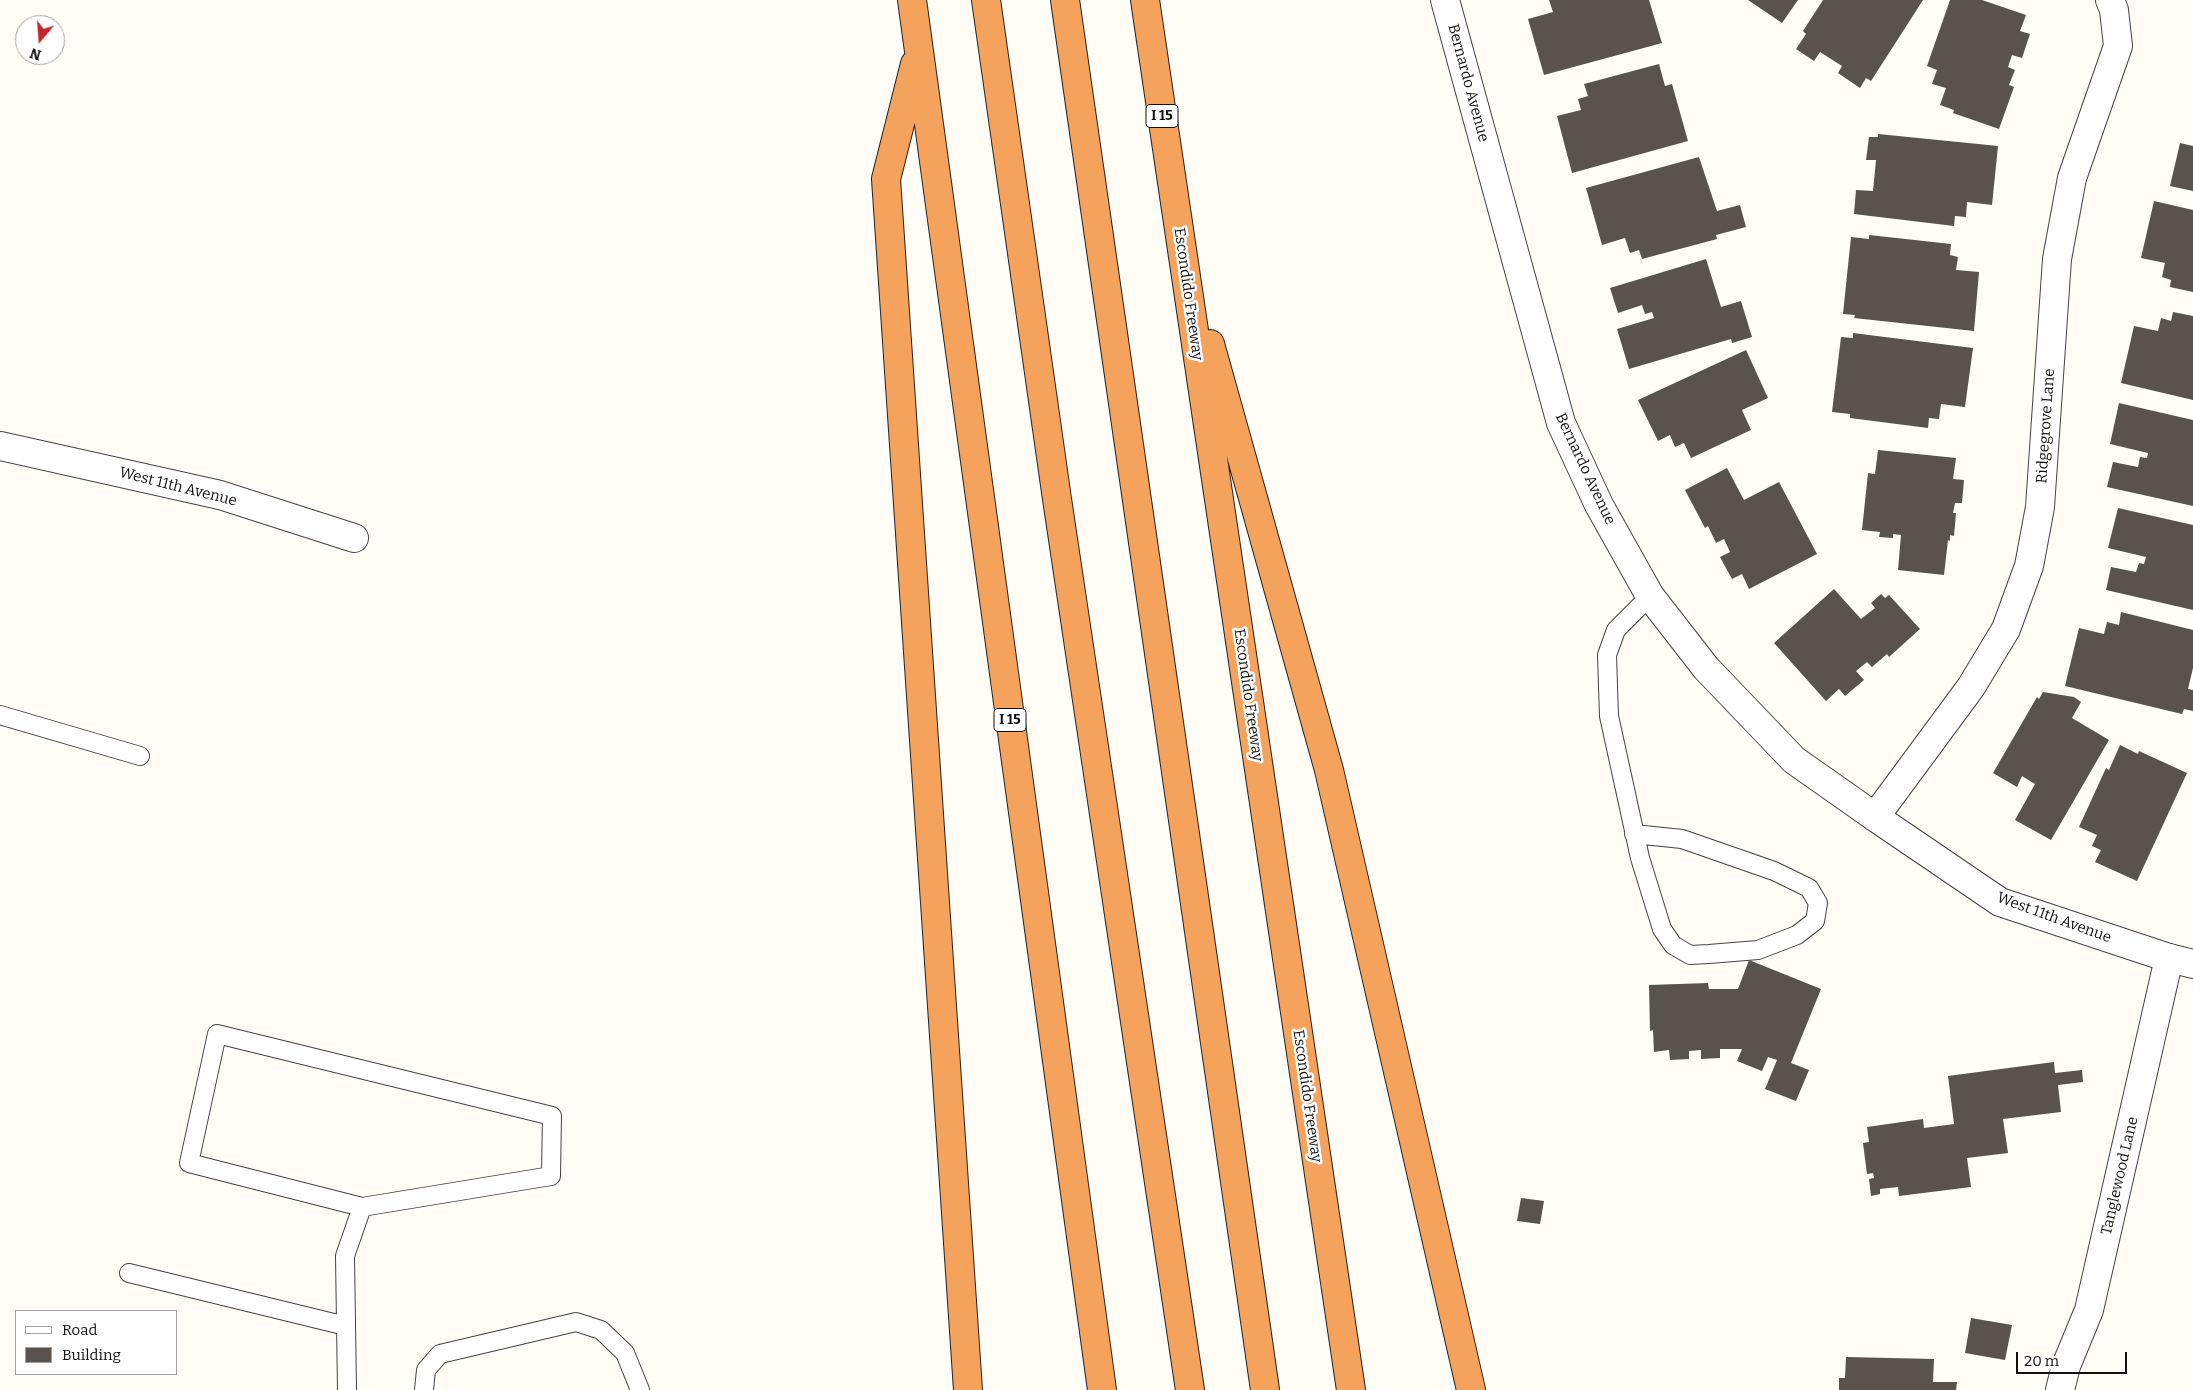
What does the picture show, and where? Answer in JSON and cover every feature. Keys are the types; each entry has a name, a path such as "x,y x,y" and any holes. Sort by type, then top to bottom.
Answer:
{"highway":[{"name":"I 15","path":"912,0 1102,1390"},
{"path":"986,0 1057,499 1190,1390"},
{"path":"1065,0 1264,1390"},
{"name":"Escondido Freeway","path":"1145,0 1350,1390"},
{"path":"919,50 886,179 968,1390"},
{"path":"1179,232 1329,770 1471,1390"}],"street":[{"name":"Bernardo Avenue","path":"1445,0 1561,423 1599,505 1650,596 1706,668 1794,760 1876,817"},
{"name":"Ridgegrove Lane","path":"1876,817 1971,687 2006,629 2029,566 2040,507 2057,259 2072,178 2118,46 2114,10 2110,0"},
{"name":"West 11th Avenue","path":"0,446 220,495 354,538"},
{"name":"West 11th Avenue","path":"1876,817 2000,902 2181,961"},
{"name":"Tanglewood Lane","path":"2060,1390 2066,1366 2089,1310 2181,961"}],"lane":[{"path":"1634,834 1682,839 1774,871 1809,888 1818,903 1815,921 1797,935 1758,950 1690,955 1673,945 1662,929 1634,834 1609,716 1606,655 1616,630 1650,596"},
{"path":"0,715 140,756"},
{"path":"217,1034 552,1116 551,1176 362,1207 189,1163 217,1034"},
{"path":"347,1390 345,1256 362,1207"},
{"path":"129,1272 346,1326"},
{"path":"424,1390 426,1370 440,1354 576,1322 601,1330 626,1353 640,1390"}],"building":[{"path":"1549,0 1649,0 1662,43 1544,75 1528,19 1553,12"},
{"path":"1748,0 1798,0 1782,23"},
{"path":"1823,0 1923,0 1871,81 1866,78 1860,88 1838,73 1842,66 1820,52 1814,61 1796,49 1806,34 1803,31"},
{"path":"1950,0 1982,0 2026,15 2020,31 2030,34 2022,58 2012,55 2008,67 2015,70 2009,85 2014,87 1999,129 1953,113 1954,110 1940,105 1946,88 1932,84 1937,70 1927,66"},
{"path":"1659,64 1665,86 1672,84 1688,141 1572,173 1557,116 1581,110 1578,99 1588,96 1584,84"},
{"path":"1878,134 1998,146 1992,205 1967,202 1966,217 1955,216 1954,226 1854,214 1856,190 1873,191 1876,160 1866,160 1869,137 1878,137"},
{"path":"2180,143 2193,146 2193,191 2170,186"},
{"path":"1699,157 1717,211 1740,205 1746,227 1716,235 1717,239 1642,259 1639,250 1630,253 1625,238 1602,245 1586,188"},
{"path":"2154,201 2193,210 2193,292 2170,287 2171,280 2162,277 2165,263 2141,258"},
{"path":"1869,235 1951,244 1950,255 1958,257 1956,270 1979,272 1974,331 1854,318 1855,315 1843,314 1851,237 1869,239"},
{"path":"1706,259 1721,307 1741,301 1752,337 1732,343 1731,339 1629,369 1617,329 1654,318 1652,312 1645,314 1642,305 1618,313 1610,288"},
{"path":"2173,312 2193,316 2193,400 2121,383 2134,326 2158,331 2161,318 2171,321"},
{"path":"1853,333 1973,348 1965,407 1941,404 1939,419 1929,418 1928,428 1850,418 1850,414 1832,412 1841,337 1853,338"},
{"path":"1746,350 1768,398 1742,410 1751,430 1691,458 1684,443 1675,447 1670,435 1658,441 1638,400"},
{"path":"2119,403 2193,420 2193,506 2107,487 2113,462 2138,467 2140,457 2147,458 2148,453 2110,444"},
{"path":"1878,450 1956,458 1953,479 1964,480 1962,503 1955,503 1953,513 1956,513 1954,536 1950,535 1950,541 1948,540 1944,575 1898,570 1901,535 1893,534 1893,538 1879,537 1880,532 1862,530 1868,473 1875,474"},
{"path":"1727,468 1744,500 1779,482 1817,554 1749,589 1742,574 1732,579 1720,557 1730,552 1724,539 1716,543 1708,526 1705,528 1685,490"},
{"path":"2118,508 2193,525 2193,610 2106,590 2111,567 2136,572 2139,563 2144,564 2146,557 2108,548"},
{"path":"1834,589 1861,619 1875,608 1871,603 1881,594 1885,598 1889,595 1920,629 1889,657 1887,654 1872,667 1867,662 1856,671 1864,680 1845,696 1839,689 1826,701 1774,643"},
{"path":"2121,612 2193,630 2193,668 2188,689 2193,690 2193,711 2184,709 2182,714 2065,686 2079,628 2104,634 2107,622 2119,625"},
{"path":"2043,692 2074,697 2081,702 2072,718 2109,740 2051,840 2015,820 2035,784 2022,776 2017,787 1993,773 2037,697 2039,699"},
{"path":"2120,745 2138,754 2139,751 2187,773 2137,881 2095,862 2101,850 2092,846 2097,835 2079,827 2106,768 2109,770"},
{"path":"1749,960 1821,989 1791,1063 1809,1070 1796,1101 1765,1089 1777,1060 1768,1057 1762,1071 1737,1061 1742,1049 1720,1049 1720,1058 1701,1059 1701,1050 1689,1051 1689,1059 1670,1060 1669,1050 1654,1052 1653,1030 1650,1031 1649,985 1708,983 1709,989 1738,989"},
{"path":"2054,1062 2055,1073 2082,1070 2083,1082 2058,1085 2061,1112 2003,1119 2008,1153 1967,1158 1971,1187 1899,1196 1898,1187 1880,1189 1880,1194 1871,1196 1869,1179 1874,1178 1873,1173 1867,1174 1863,1143 1869,1142 1867,1127 1923,1119 1924,1128 1954,1124 1948,1076"},
{"path":"1521,1198 1544,1201 1540,1224 1517,1221"},
{"path":"1971,1318 2012,1325 2005,1360 1965,1353"},
{"path":"1846,1357 1934,1359 1933,1382 1957,1382 1956,1390 1839,1390 1839,1378 1845,1378"}]}
